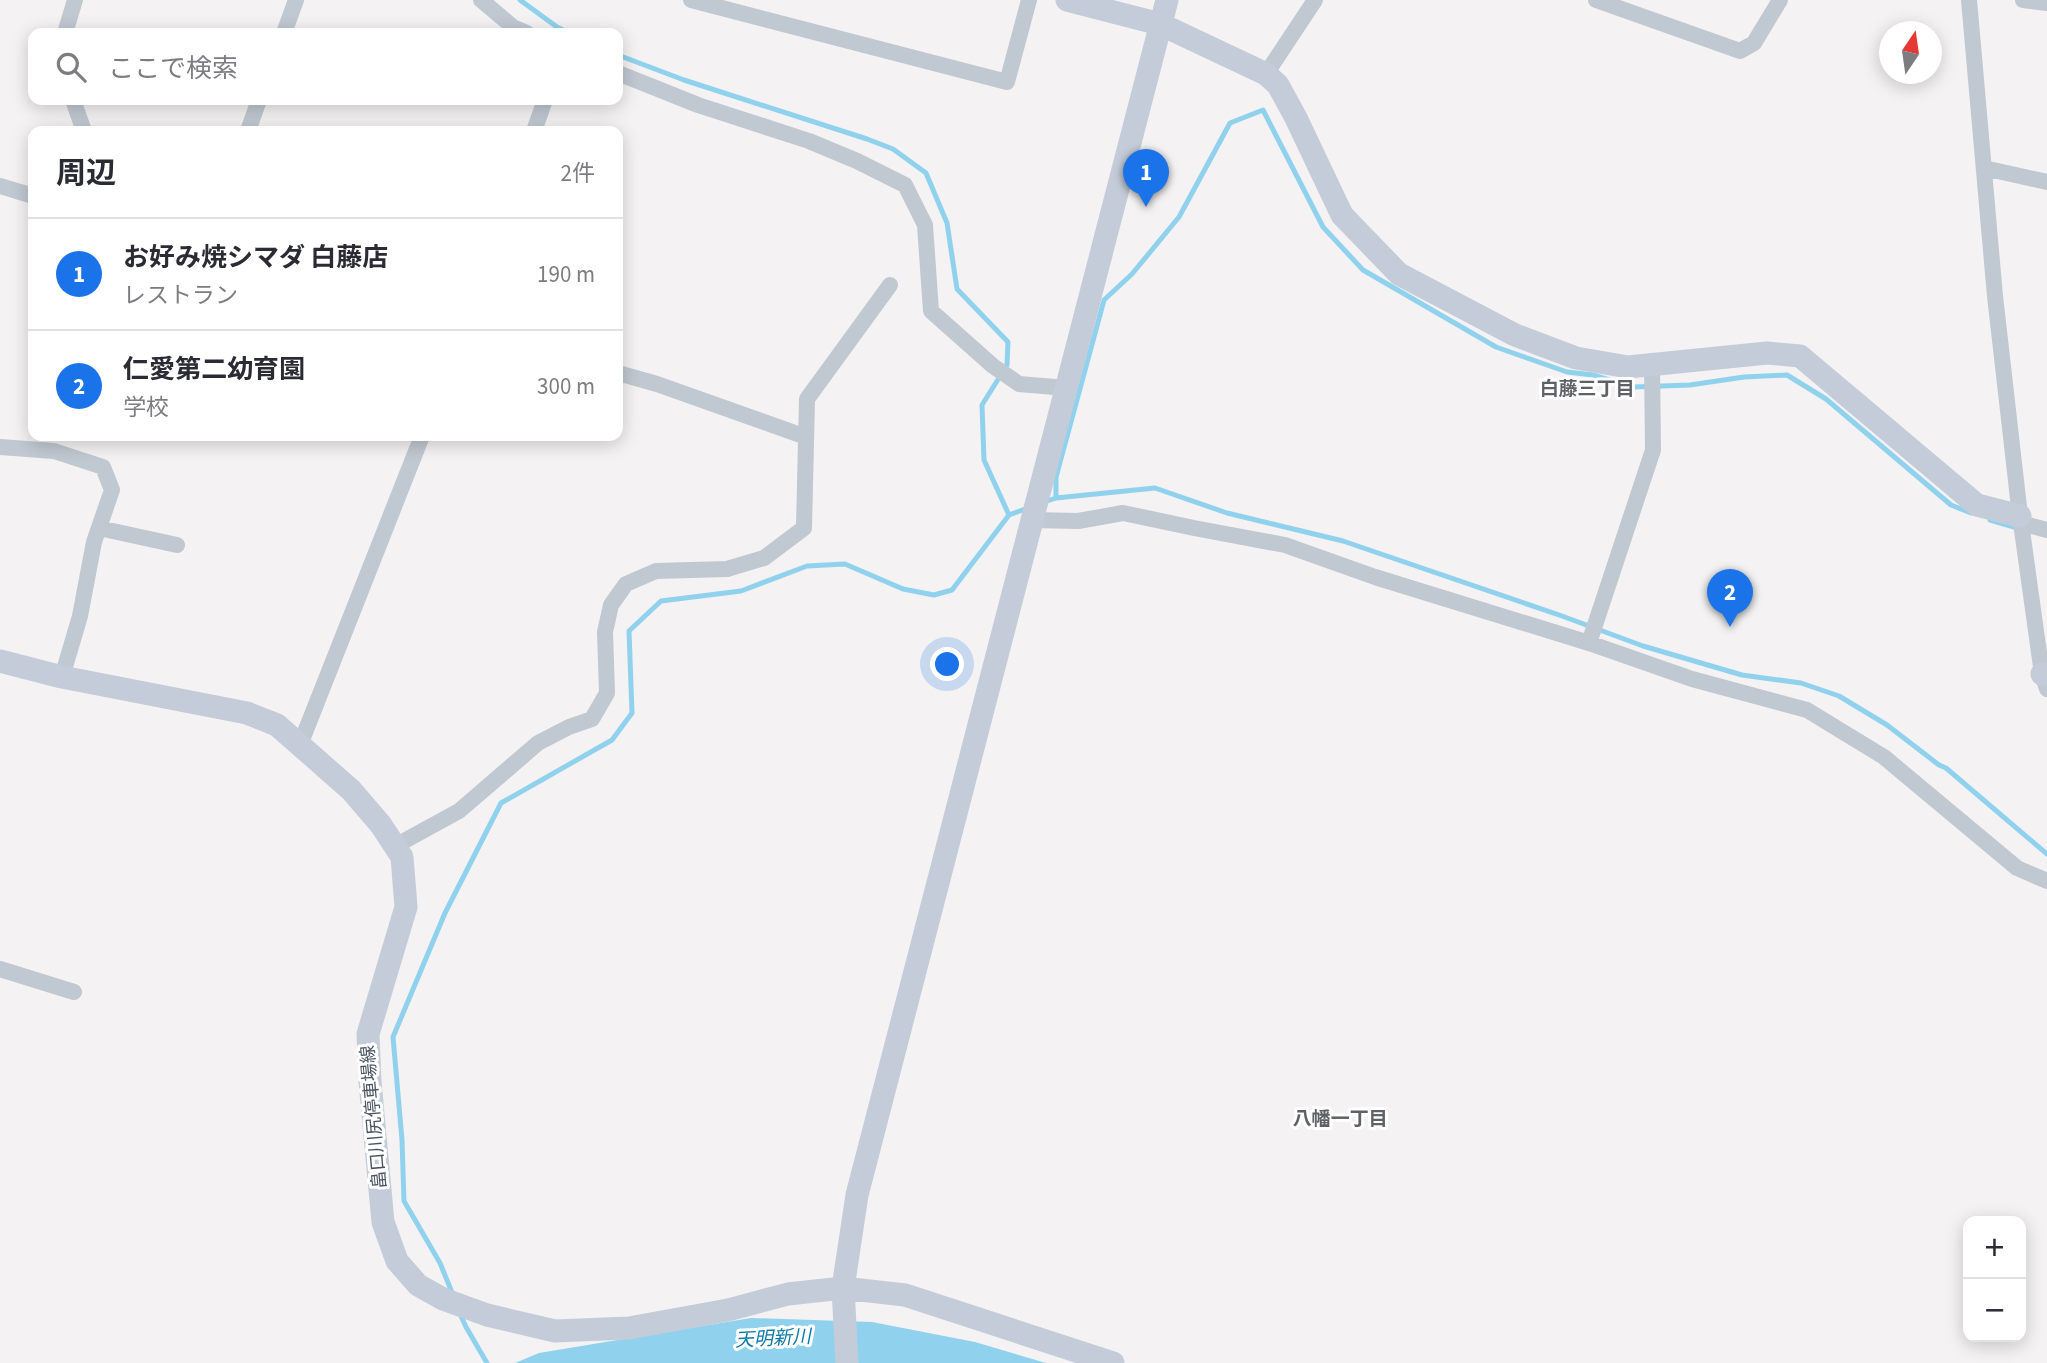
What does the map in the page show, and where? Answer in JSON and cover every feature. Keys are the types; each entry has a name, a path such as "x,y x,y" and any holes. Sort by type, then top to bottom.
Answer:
{"street":[{"path":"67,28 75,0"},
{"path":"286,28 296,0"},
{"path":"481,0 515,28"},
{"path":"691,0 1007,82 1029,0"},
{"path":"1067,0 1160,24 1266,74 1278,85 1296,118 1342,215 1399,274 1516,335 1576,358 1628,367 1767,353 1800,356 1977,505 2047,530"},
{"path":"848,1363 843,1288 857,1195 1167,0"},
{"path":"1266,74 1315,0"},
{"path":"1596,0 1740,51 1754,43 1780,0"},
{"path":"1969,0 1995,296 2021,520 2045,679"},
{"path":"2023,0 2047,3"},
{"path":"623,75 698,105 809,141 905,185 925,225 931,311 993,366 1019,384 1067,388"},
{"path":"75,105 82,126"},
{"path":"250,126 257,105"},
{"path":"536,126 543,105"},
{"path":"1984,168 2047,182"},
{"path":"0,186 28,194"},
{"path":"395,846 459,811 538,743 592,719 607,693 605,632 611,605 626,584 656,571 727,569 764,558 804,528 807,399 890,285"},
{"path":"1589,643 1653,450 1652,365"},
{"path":"623,374 806,437"},
{"path":"300,745 420,441"},
{"path":"0,447 55,443 103,467 112,490 94,542 80,615 62,677"},
{"path":"1032,520 1078,521 1123,513 1285,545 1375,577 1589,643 1692,679 1807,710 1884,757 2017,868 2047,881"},
{"path":"99,528 177,545"},
{"name":"畠口川尻停車場線","path":"0,661 62,677 247,713 277,725 351,790 381,825 402,857 406,907 368,1034 370,1082 383,1222 397,1261 418,1285 443,1299 487,1315 555,1331 629,1328 728,1310 788,1294 843,1288 905,1296 1113,1363"},
{"path":"0,969 74,992"}],"water":[{"name":"天明新川","path":"751,1318 872,1322 975,1342 1046,1363 515,1363 539,1353"}],"waterway":[{"path":"520,0 559,28"},
{"path":"623,57 684,80 867,139 893,149 926,173 947,223 957,289 1008,342 1007,365 982,405 984,460 1009,515"},
{"path":"1056,498 1056,477 1104,300 1132,274 1179,217 1230,123 1263,110 1323,227 1363,270 1496,347 1567,372 1593,375 1633,387 1690,385 1744,377 1787,375 1826,399 1951,505 1971,513"},
{"path":"1044,502 1056,498 1155,488 1227,513 1343,541 1643,646 1742,675 1801,683 1839,696 1887,725 1946,768 2047,854"},
{"path":"453,1295 440,1263 404,1201 393,1037 445,913 501,803 612,740 632,713 629,631 661,601 741,591 807,566 845,564 903,589 934,595 952,590 1009,515 1028,508"},
{"path":"1990,520 2021,529"},
{"path":"460,1314 487,1363"}],"place":[{"name":"お好み焼シマダ 白藤店","path":"1146,207"},
{"name":"仁愛第二幼育園","path":"1730,627"}],"district":[{"name":"白藤三丁目","path":"1587,389"},
{"name":"八幡一丁目","path":"1340,1119"}]}
